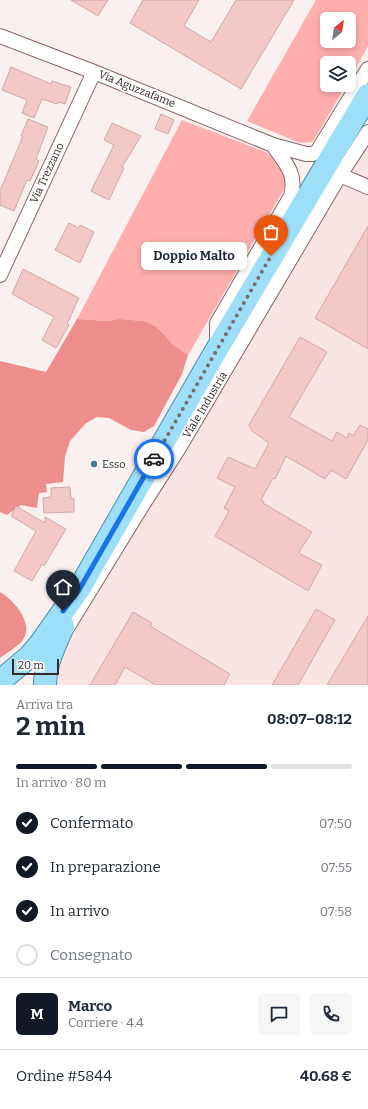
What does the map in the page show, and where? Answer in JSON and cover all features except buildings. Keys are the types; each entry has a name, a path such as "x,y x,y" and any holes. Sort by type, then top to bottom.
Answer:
{"main road":[{"path":"333,169 368,94"},
{"name":"Viale Industria","path":"0,681 28,657 40,644 79,590 217,349 333,169"},
{"name":"Viale Industria","path":"45,685 45,674 52,653 79,590"}],"street":[{"name":"Via Aguzzafame","path":"0,36 94,72 273,145 306,154 317,152 368,69"},
{"name":"Via Trezzano","path":"0,275 94,72"},
{"path":"368,132 333,169 368,187"},
{"path":"217,349 218,323 291,196 293,179 290,170 273,145"},
{"name":"Viale Industria","path":"52,653 179,448 333,169"}],"shaded area":[{"path":"316,0 368,0 368,46 356,67 356,56 320,56 320,92 342,92 312,142 300,143 247,121"},
{"path":"182,120 266,152 278,163 286,178 283,191 188,355 172,344 155,326 144,321 119,319 107,321 77,319"},
{"path":"368,142 368,685 57,685 58,654"},
{"path":"77,319 107,321 119,319 144,321 155,326 172,344 188,355 182,374 154,426 144,432 131,430 109,418 97,417 86,423 70,441 65,456 63,482 46,484 47,492 39,493 37,508 21,505 7,515 0,512 0,361 46,372"},
{"path":"0,592 16,606 24,618 26,631 22,641 0,658"}],"way so far":[{"path":"154,459 271,256"}],"place":[{"name":"Doppio Malto","path":"271,256"},
{"name":"Esso","path":"94,464"}],"route":[{"path":"63,611 79,590 154,459"}]}
